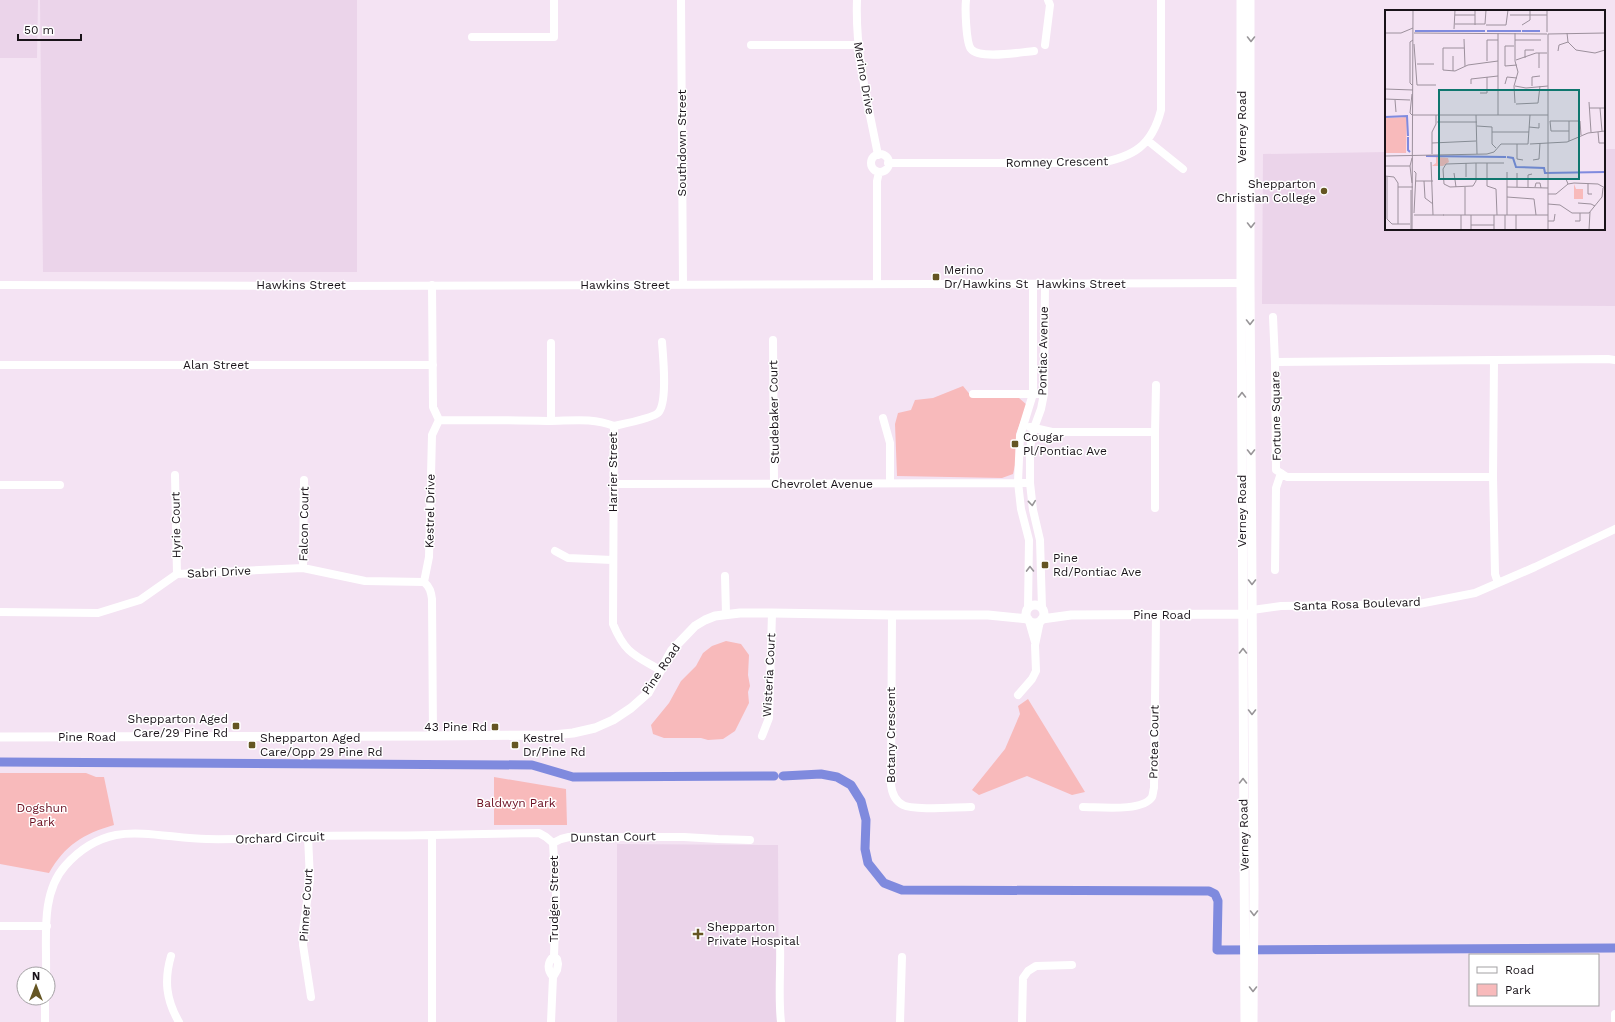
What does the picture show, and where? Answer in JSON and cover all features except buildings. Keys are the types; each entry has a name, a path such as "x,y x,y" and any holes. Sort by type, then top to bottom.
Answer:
{"street":[{"path":"472,37 554,37 554,0"},
{"name":"Southdown Street","path":"681,0 683,285"},
{"name":"Merino Drive","path":"857,0 858,45 878,155"},
{"path":"966,0 968,40 970,48 973,51 989,54 1034,51"},
{"path":"1045,45 1050,5 1048,0"},
{"name":"Romney Crescent","path":"888,163 1099,163 1119,159 1136,151 1147,140 1154,128 1160,110 1161,0"},
{"name":"Verney Road","path":"1242,0 1249,613 1250,955 1253,1022"},
{"name":"Verney Road","path":"1246,283 1250,0"},
{"path":"751,45 858,45"},
{"path":"1147,140 1183,169"},
{"path":"878,155 884,156 888,163 886,169 879,172 874,170 871,165 872,160 878,155"},
{"path":"877,284 877,181 879,172"},
{"name":"Hawkins Street","path":"0,285 1246,283"},
{"name":"Pontiac Avenue","path":"1028,608 1029,540 1021,509 1018,482 1019,443 1033,394 1033,284"},
{"name":"Pontiac Avenue","path":"1042,609 1040,540 1033,510 1030,482 1030,448 1044,394 1045,284"},
{"path":"432,285 433,407 439,420"},
{"path":"1274,317 1275,362"},
{"name":"Studebaker Court","path":"773,340 774,484"},
{"path":"614,426 652,417 658,413 664,402 662,342"},
{"path":"551,343 551,421"},
{"path":"1494,360 1493,477 1495,574 1498,583"},
{"name":"Fortune Square","path":"1493,477 1287,477 1276,470 1275,362 1615,360"},
{"name":"Alan Street","path":"0,365 433,365"},
{"path":"1155,508 1156,385"},
{"path":"973,394 1044,394"},
{"path":"883,418 890,443 890,483"},
{"name":"Harrier Street","path":"439,420 585,420 602,421 614,426 612,560 613,624 619,638 629,652 660,670"},
{"name":"Kestrel Drive","path":"424,582 429,557 432,435 439,420"},
{"path":"1023,425 1052,432 1155,432"},
{"path":"1275,570 1276,488 1281,473"},
{"name":"Hyrie Court","path":"175,475 177,574"},
{"name":"Falcon Court","path":"304,480 304,568"},
{"name":"Chevrolet Avenue","path":"614,484 1030,482"},
{"path":"0,485 60,486"},
{"name":"Santa Rosa Boulevard","path":"1249,613 1281,606 1419,604 1475,593 1535,567 1615,529"},
{"path":"555,551 568,558 612,560"},
{"name":"Sabri Drive","path":"0,612 98,613 140,600 177,574 304,568 365,581 424,582"},
{"path":"725,576 726,614"},
{"path":"424,582 428,585 431,591 432,599 432,736"},
{"path":"1018,695 1036,671 1036,645 1041,620 1044,614 1042,609 1035,605 1028,608 1026,614 1036,645"},
{"name":"Pine Road","path":"0,737 432,736 552,735 573,733 595,728 613,720 631,708 648,693 672,650 695,626 705,620 726,614 772,613 892,616 988,615 1020,611 1028,608"},
{"name":"Pine Road","path":"1042,609 1071,615"},
{"name":"Wisteria Court","path":"762,736 769,718 772,613"},
{"name":"Pine Road","path":"1041,620 1071,615 1249,613"},
{"name":"Pine Road","path":"988,615 1028,620"},
{"name":"Protea Court","path":"1083,807 1133,807 1144,804 1152,797 1154,781 1156,615"},
{"name":"Botany Crescent","path":"892,616 891,785 894,796 899,802 911,808 971,807"},
{"path":"1028,620 1035,622 1041,620"},
{"name":"Dunstan Court","path":"432,835 539,833 553,843 561,838 569,837 684,837 718,840 750,840"},
{"name":"Orchard Circuit","path":"46,966 47,926 50,897 55,882 64,867 75,855 104,838 132,834 206,839 432,835"},
{"path":"432,835 432,1022"},
{"name":"Pinner Court","path":"308,836 310,880 303,930 311,997"},
{"name":"Trudgen Street","path":"551,1022 552,977 549,972 549,963 554,956 556,895 553,843"},
{"path":"0,926 47,926"},
{"path":"780,943 781,973 779,1010 781,1022"},
{"name":"Verney Road","path":"1245,1022 1250,955"},
{"path":"171,956 167,970 166,985 168,997 179,1022"},
{"path":"900,1022 902,957"},
{"path":"1022,1022 1023,978 1028,971 1036,966 1072,965"},
{"path":"45,1022 46,1006"},
{"path":"1615,1014 1615,1020"}],"shaded area":[{"path":"0,0 38,0 37,58 0,58"},
{"path":"40,0 357,0 357,272 43,272"},
{"name":"Shepparton Christian College","path":"1605,149 1615,149 1615,306 1262,304 1263,154 1385,152 1385,230 1605,230"},
{"name":"Shepparton Private Hospital","path":"617,844 778,845 779,1022 617,1022"}],"green space":[{"path":"963,386 972,397 1019,398 1027,405 1016,434 1016,461 1013,474 1002,478 897,476 895,424 898,413 911,410 915,400 933,398"},
{"path":"726,641 741,644 749,655 749,703 735,731 723,739 708,740 701,738 664,738 653,734 651,725 669,703 681,681 696,666 703,653 712,646"},
{"path":"1028,699 1085,792 1072,795 1027,776 979,795 972,790 1005,749 1020,714 1018,706"},
{"name":"Dogshun Park","path":"0,773 86,773 96,777 104,777 114,825 93,832 76,842 68,848 55,863 49,873 0,864"},
{"name":"Baldwyn Park","path":"494,777 566,789 567,825 494,825"}],"waterway":[{"path":"0,762 532,765 573,777 774,776"},
{"path":"783,776 821,774 837,777 851,785 861,801 866,820 865,849 868,863 884,883 902,890 1209,891 1215,894 1218,901 1217,950 1615,948"}],"place":[{"name":"Shepparton Christian College","path":"1324,191"},
{"name":"Merino Dr/Hawkins St","path":"936,277"},
{"name":"Cougar Pl/Pontiac Ave","path":"1015,444"},
{"name":"Pine Rd/Pontiac Ave","path":"1045,565"},
{"name":"Shepparton Aged Care/29 Pine Rd","path":"236,726"},
{"name":"43 Pine Rd","path":"495,727"},
{"name":"Shepparton Aged Care/Opp 29 Pine Rd","path":"252,745"},
{"name":"Kestrel Dr/Pine Rd","path":"515,745"},
{"name":"Shepparton Private Hospital","path":"698,934"}]}
